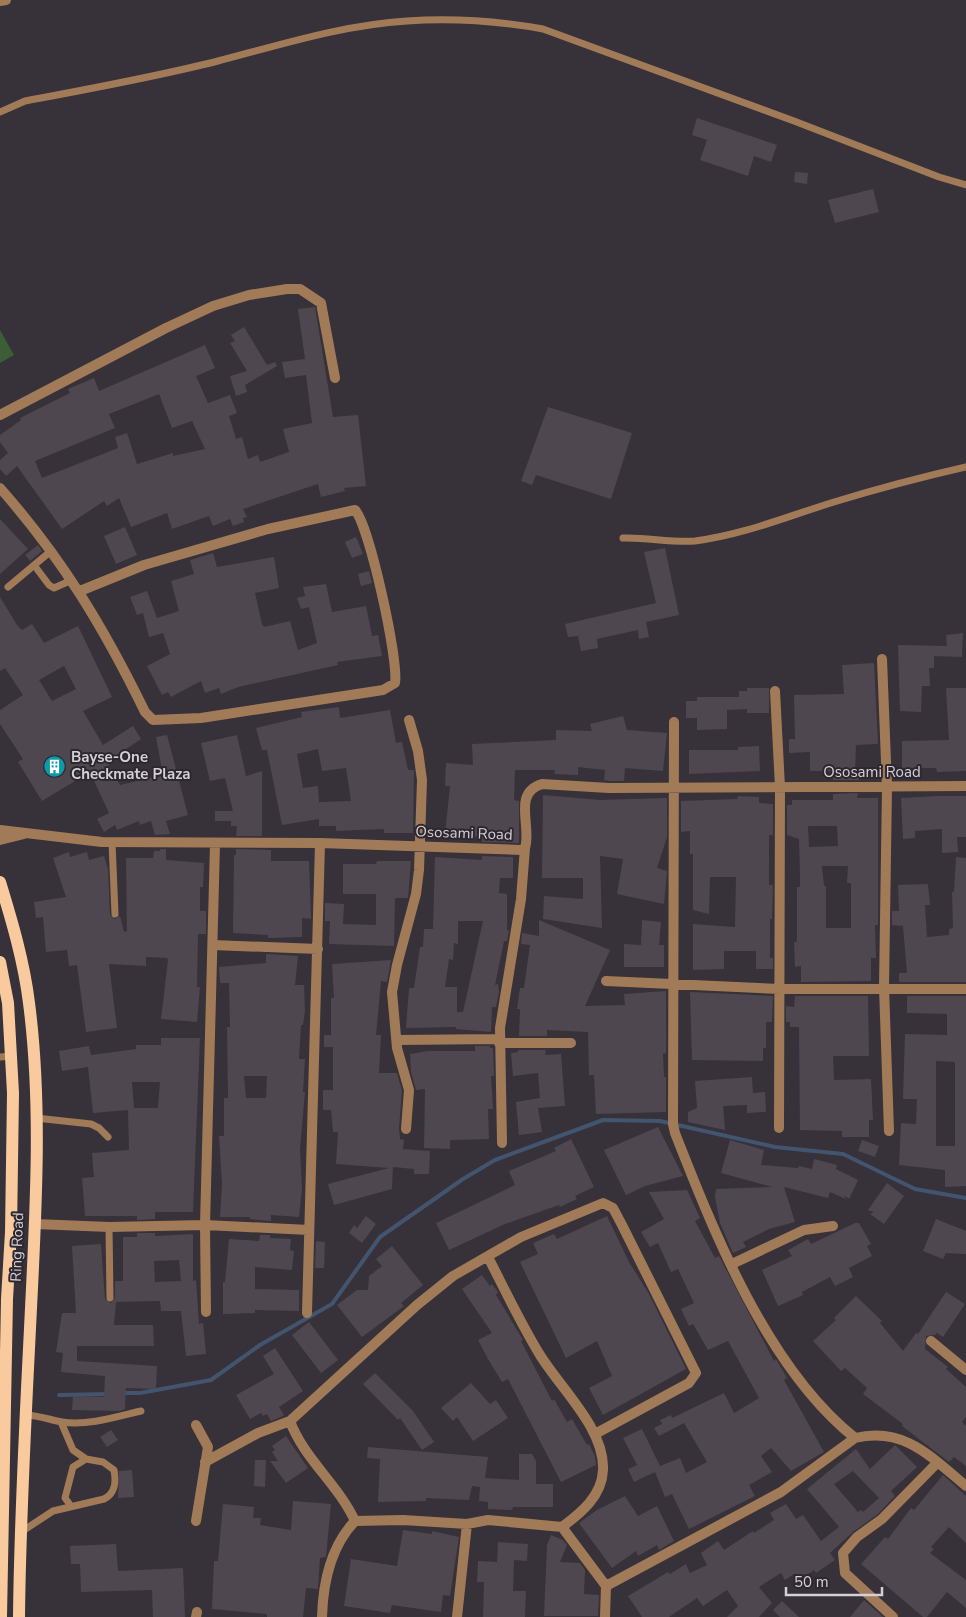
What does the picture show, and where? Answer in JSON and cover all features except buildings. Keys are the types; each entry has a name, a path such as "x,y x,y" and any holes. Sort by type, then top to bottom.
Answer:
{"main road":[{"name":"Ring Road","path":"0,882 22,960 34,1040 36,1118 35,1224 19,1617"},
{"name":"Ring Road","path":"0,962 8,1003 6,1056 11,1232 3,1412 1,1617"}],"street":[{"path":"0,1 6,0"},
{"path":"0,415 166,328 213,306 249,295 287,289 300,289 321,303 335,378"},
{"path":"0,488 80,591 112,645 145,712 153,720 201,718 383,690 395,682 396,662 385,608 362,524 354,510 268,529 144,565 80,591"},
{"path":"882,659 887,787 884,987 889,1131"},
{"path":"775,691 780,787 780,1128"},
{"path":"406,1129 409,1090 397,1040 392,992 396,965 416,894 420,846 422,780 418,751 409,720"},
{"path":"674,722 672,983 675,1133 703,1205 777,1351 825,1412 855,1438"},
{"name":"Ososami Road","path":"25,834 112,842 215,844 320,843 524,848 527,841 525,796 533,787 542,784 609,788 966,786"},
{"path":"0,830 25,834"},
{"path":"0,840 25,834"},
{"path":"307,1313 320,843"},
{"path":"206,1312 205,1225 214,945 215,844"},
{"path":"502,1142 499,1041 521,899 524,848"},
{"path":"214,945 318,949"},
{"path":"606,981 780,989 884,987 966,989"},
{"path":"397,1040 571,1043"},
{"path":"205,1462 258,1433 290,1420 417,1305 453,1276 521,1237 574,1216 599,1203 609,1204 612,1208 696,1373 689,1383 595,1434"},
{"path":"35,1224 109,1227 205,1225 309,1230"},
{"path":"732,1264 804,1230 833,1226"},
{"path":"488,1257 541,1356 595,1434 603,1456 601,1485 594,1498 562,1528"},
{"path":"931,1341 966,1370"},
{"path":"290,1420 296,1435 343,1499 355,1521"},
{"path":"196,1425 208,1447 196,1521"},
{"path":"606,1586 781,1492 855,1438 870,1435 888,1435 902,1439 937,1462 966,1486"},
{"path":"894,1617 845,1573 844,1553 857,1537 882,1519 937,1462"},
{"path":"322,1617 332,1557 346,1531 355,1521 403,1520 466,1524 488,1520 562,1528 606,1586 605,1617"},
{"path":"457,1617 466,1524"}],"lane":[{"path":"0,112 25,101 217,61 274,45 346,29 407,21 485,22 543,29 794,121 939,178 966,185"},
{"path":"623,538 644,537 682,541 723,535 780,521 832,502 966,467"},
{"path":"8,587 51,552"},
{"path":"34,565 49,585 54,588 72,580"},
{"path":"112,842 115,914"},
{"path":"36,1118 91,1124 99,1128 108,1137"},
{"path":"109,1227 110,1298"},
{"path":"27,1415 50,1418 61,1422 86,1422 141,1411"},
{"path":"21,1532 53,1511 104,1499 113,1491 116,1479 111,1466 103,1462 86,1459 73,1450 61,1422"},
{"path":"71,1506 65,1498 74,1467 86,1459"}],"green space":[{"path":"0,330 14,355 0,363"}],"waterway":[{"path":"121,1393 140,1393 211,1380 260,1345 332,1304 380,1237 463,1179 495,1160 603,1120 660,1121 775,1147 843,1154 915,1189 966,1198"},
{"path":"59,1395 109,1394"}],"place":[{"name":"Bayse-One Checkmate Plaza","path":"55,766"}]}
